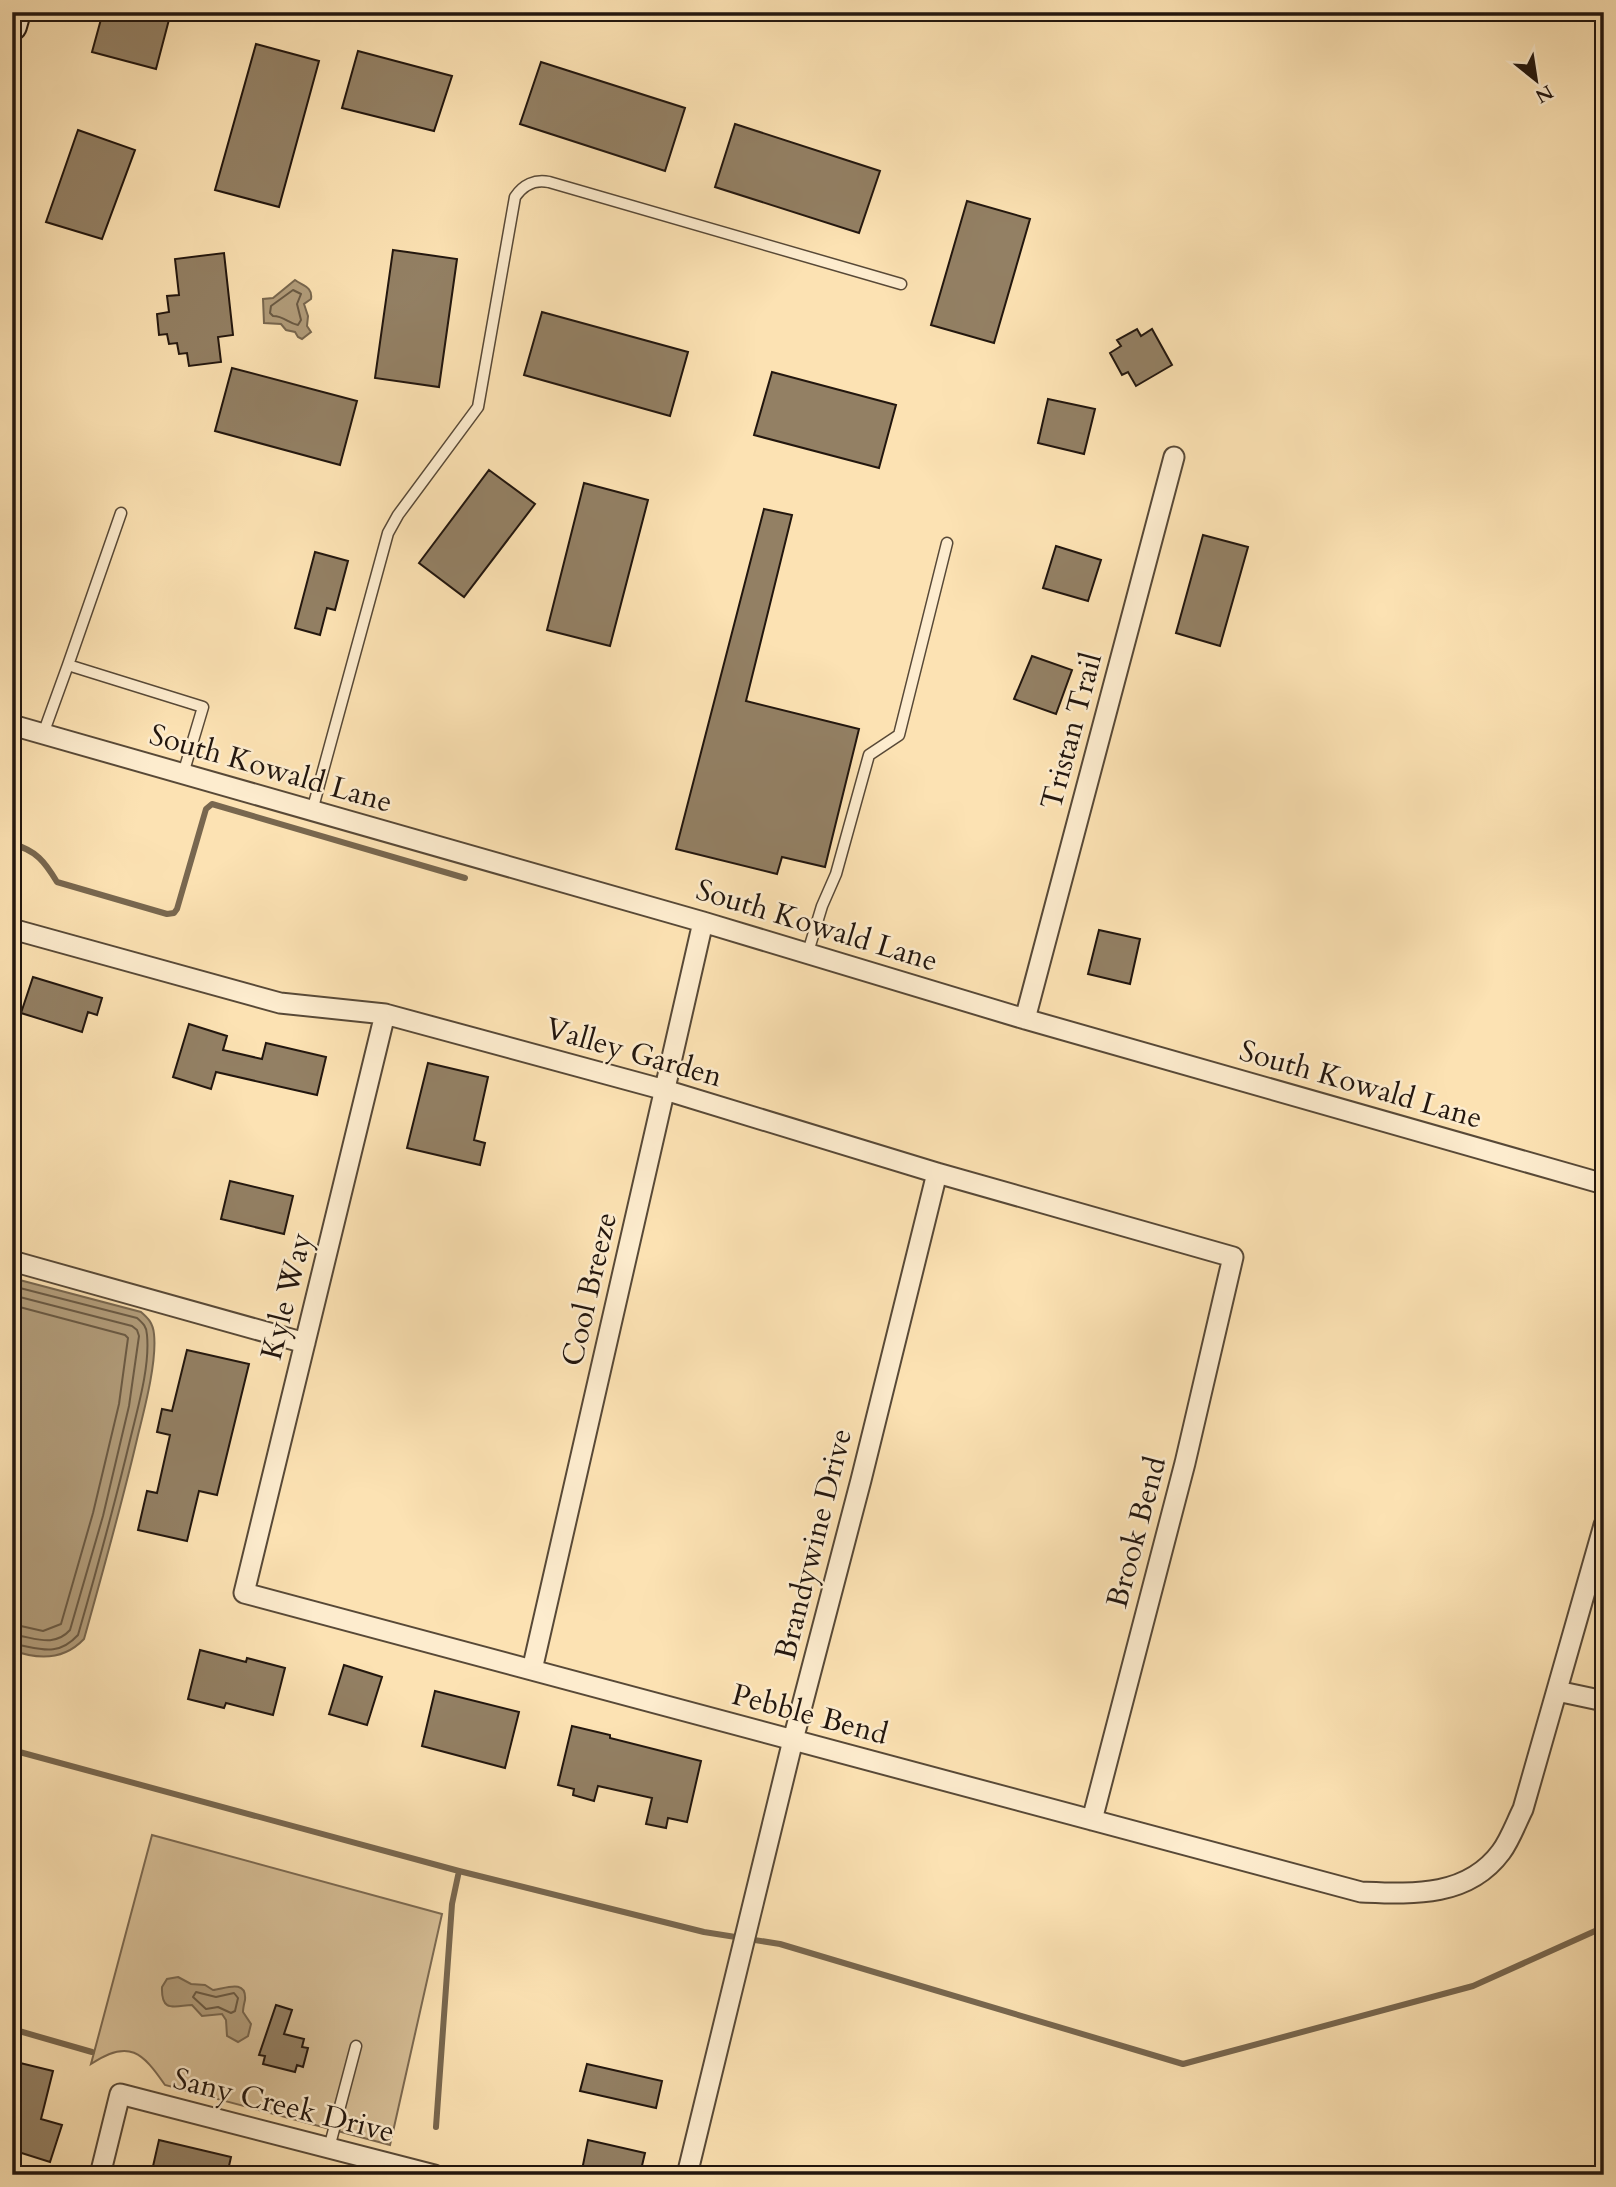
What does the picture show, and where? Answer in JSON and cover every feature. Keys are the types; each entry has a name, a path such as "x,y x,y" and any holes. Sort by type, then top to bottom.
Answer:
{"main road":[{"path":"12,26 16,12"}],"street":[{"name":"Tristan Trail","path":"1026,1019 1174,457"},
{"name":"South Kowald Lane","path":"12,725 808,952 1026,1019 1604,1184"},
{"name":"Cool Breeze","path":"532,1670 703,922"},
{"name":"Valley Garden","path":"12,929 280,1003 385,1014 665,1090 937,1173 1233,1257"},
{"name":"Kyle Way","path":"244,1593 385,1014"},
{"name":"Brandywine Drive","path":"687,2175 793,1740 858,1493 937,1173"},
{"name":"Brook Bend","path":"1092,1820 1185,1463 1233,1257"},
{"path":"12,1261 305,1343"},
{"name":"Pebble Bend","path":"244,1593 1361,1892 1420,1894 1455,1886 1479,1874 1501,1852 1523,1809 1604,1525"},
{"path":"1558,1691 1604,1701"},
{"name":"Sany Creek Drive","path":"100,2175 120,2094 328,2148 393,2170 434,2175"}],"lane":[{"path":"312,811 392,524 478,407 515,197 519,190 541,180 901,284"},
{"path":"43,734 121,513"},
{"path":"808,952 822,906 836,874 869,755 899,735 947,543"},
{"path":"68,665 203,707 183,774"},
{"path":"328,2148 356,2046"}],"shaded area":[{"path":"152,1835 442,1914 390,2145 165,2085 150,2065 134,2053 116,2052 91,2064"}],"water":[{"path":"295,280 307,287 311,295 311,299 304,304 308,316 307,326 311,332 302,339 281,324 264,323 263,299 273,298"},
{"path":"12,1278 141,1312 150,1321 154,1334 152,1370 144,1411 84,1639 68,1651 50,1656 12,1650"},
{"path":"178,1977 213,1990 234,1986 242,1989 245,1993 243,2012 251,2024 248,2036 238,2042 227,2036 226,2020 222,2014 202,2016 192,2005 174,2007 166,2004 162,1987 167,1979"}],"building":[{"path":"103,12 171,12 156,69 92,52"},
{"path":"256,44 319,61 279,207 215,190"},
{"path":"358,51 452,76 434,131 342,108"},
{"path":"541,62 685,108 665,171 520,124"},
{"path":"735,124 880,171 859,233 715,187"},
{"path":"78,130 135,150 102,239 46,222"},
{"path":"967,201 1030,219 994,343 931,325"},
{"path":"393,250 457,259 439,387 375,378"},
{"path":"224,253 233,335 218,337 221,362 189,366 187,353 179,354 177,343 169,344 167,334 159,335 157,314 169,312 167,296 179,295 175,259"},
{"path":"542,312 688,352 670,416 524,375"},
{"path":"1137,329 1141,336 1152,329 1172,365 1136,386 1128,372 1122,375 1110,353 1121,346 1117,340"},
{"path":"232,368 357,401 340,465 215,431"},
{"path":"772,372 896,405 879,468 754,435"},
{"path":"1048,399 1095,409 1084,454 1038,443"},
{"path":"489,470 535,504 464,597 419,563"},
{"path":"584,483 648,500 610,646 547,630"},
{"path":"764,509 792,515 746,701 859,729 825,867 782,857 777,874 676,849"},
{"path":"1203,535 1248,547 1220,646 1176,633"},
{"path":"1056,546 1101,560 1088,601 1043,588"},
{"path":"315,552 348,561 335,610 327,608 320,635 295,628"},
{"path":"1032,656 1072,670 1056,714 1014,699"},
{"path":"1099,930 1140,939 1130,984 1088,974"},
{"path":"33,977 102,998 97,1015 88,1012 82,1032 21,1013"},
{"path":"189,1024 227,1036 223,1050 262,1059 266,1043 326,1057 317,1095 216,1072 211,1089 173,1077"},
{"path":"428,1063 488,1077 474,1140 485,1143 480,1165 407,1148"},
{"path":"230,1181 293,1196 284,1234 221,1219"},
{"path":"187,1350 249,1364 217,1495 199,1491 187,1541 138,1530 147,1491 157,1493 170,1435 157,1432 162,1409 172,1411"},
{"path":"200,1650 246,1662 247,1658 285,1668 273,1715 226,1703 224,1708 188,1699"},
{"path":"344,1665 382,1677 367,1725 329,1714"},
{"path":"435,1691 519,1712 505,1768 422,1746"},
{"path":"572,1726 701,1761 687,1822 668,1818 666,1828 646,1824 652,1798 598,1786 594,1801 573,1795 574,1789 558,1785"},
{"path":"276,2005 292,2010 284,2034 304,2039 302,2047 308,2048 303,2067 297,2065 295,2072 263,2064 265,2056 259,2055"},
{"path":"12,2061 53,2071 41,2119 62,2125 50,2162 12,2150"},
{"path":"587,2064 662,2081 656,2108 580,2091"},
{"path":"159,2140 231,2157 227,2175 151,2175"},
{"path":"588,2140 645,2153 640,2174 618,2169 617,2175 604,2175 582,2170"}],"waterway":[{"path":"12,844 39,858 57,882 167,914 174,913 177,909 206,809 212,804 465,878"},
{"path":"12,1750 459,1871 704,1932 780,1944 1183,2064 1473,1986 1604,1927"},
{"path":"436,2127 452,1904 459,1871"},
{"path":"12,2029 92,2052"}]}
